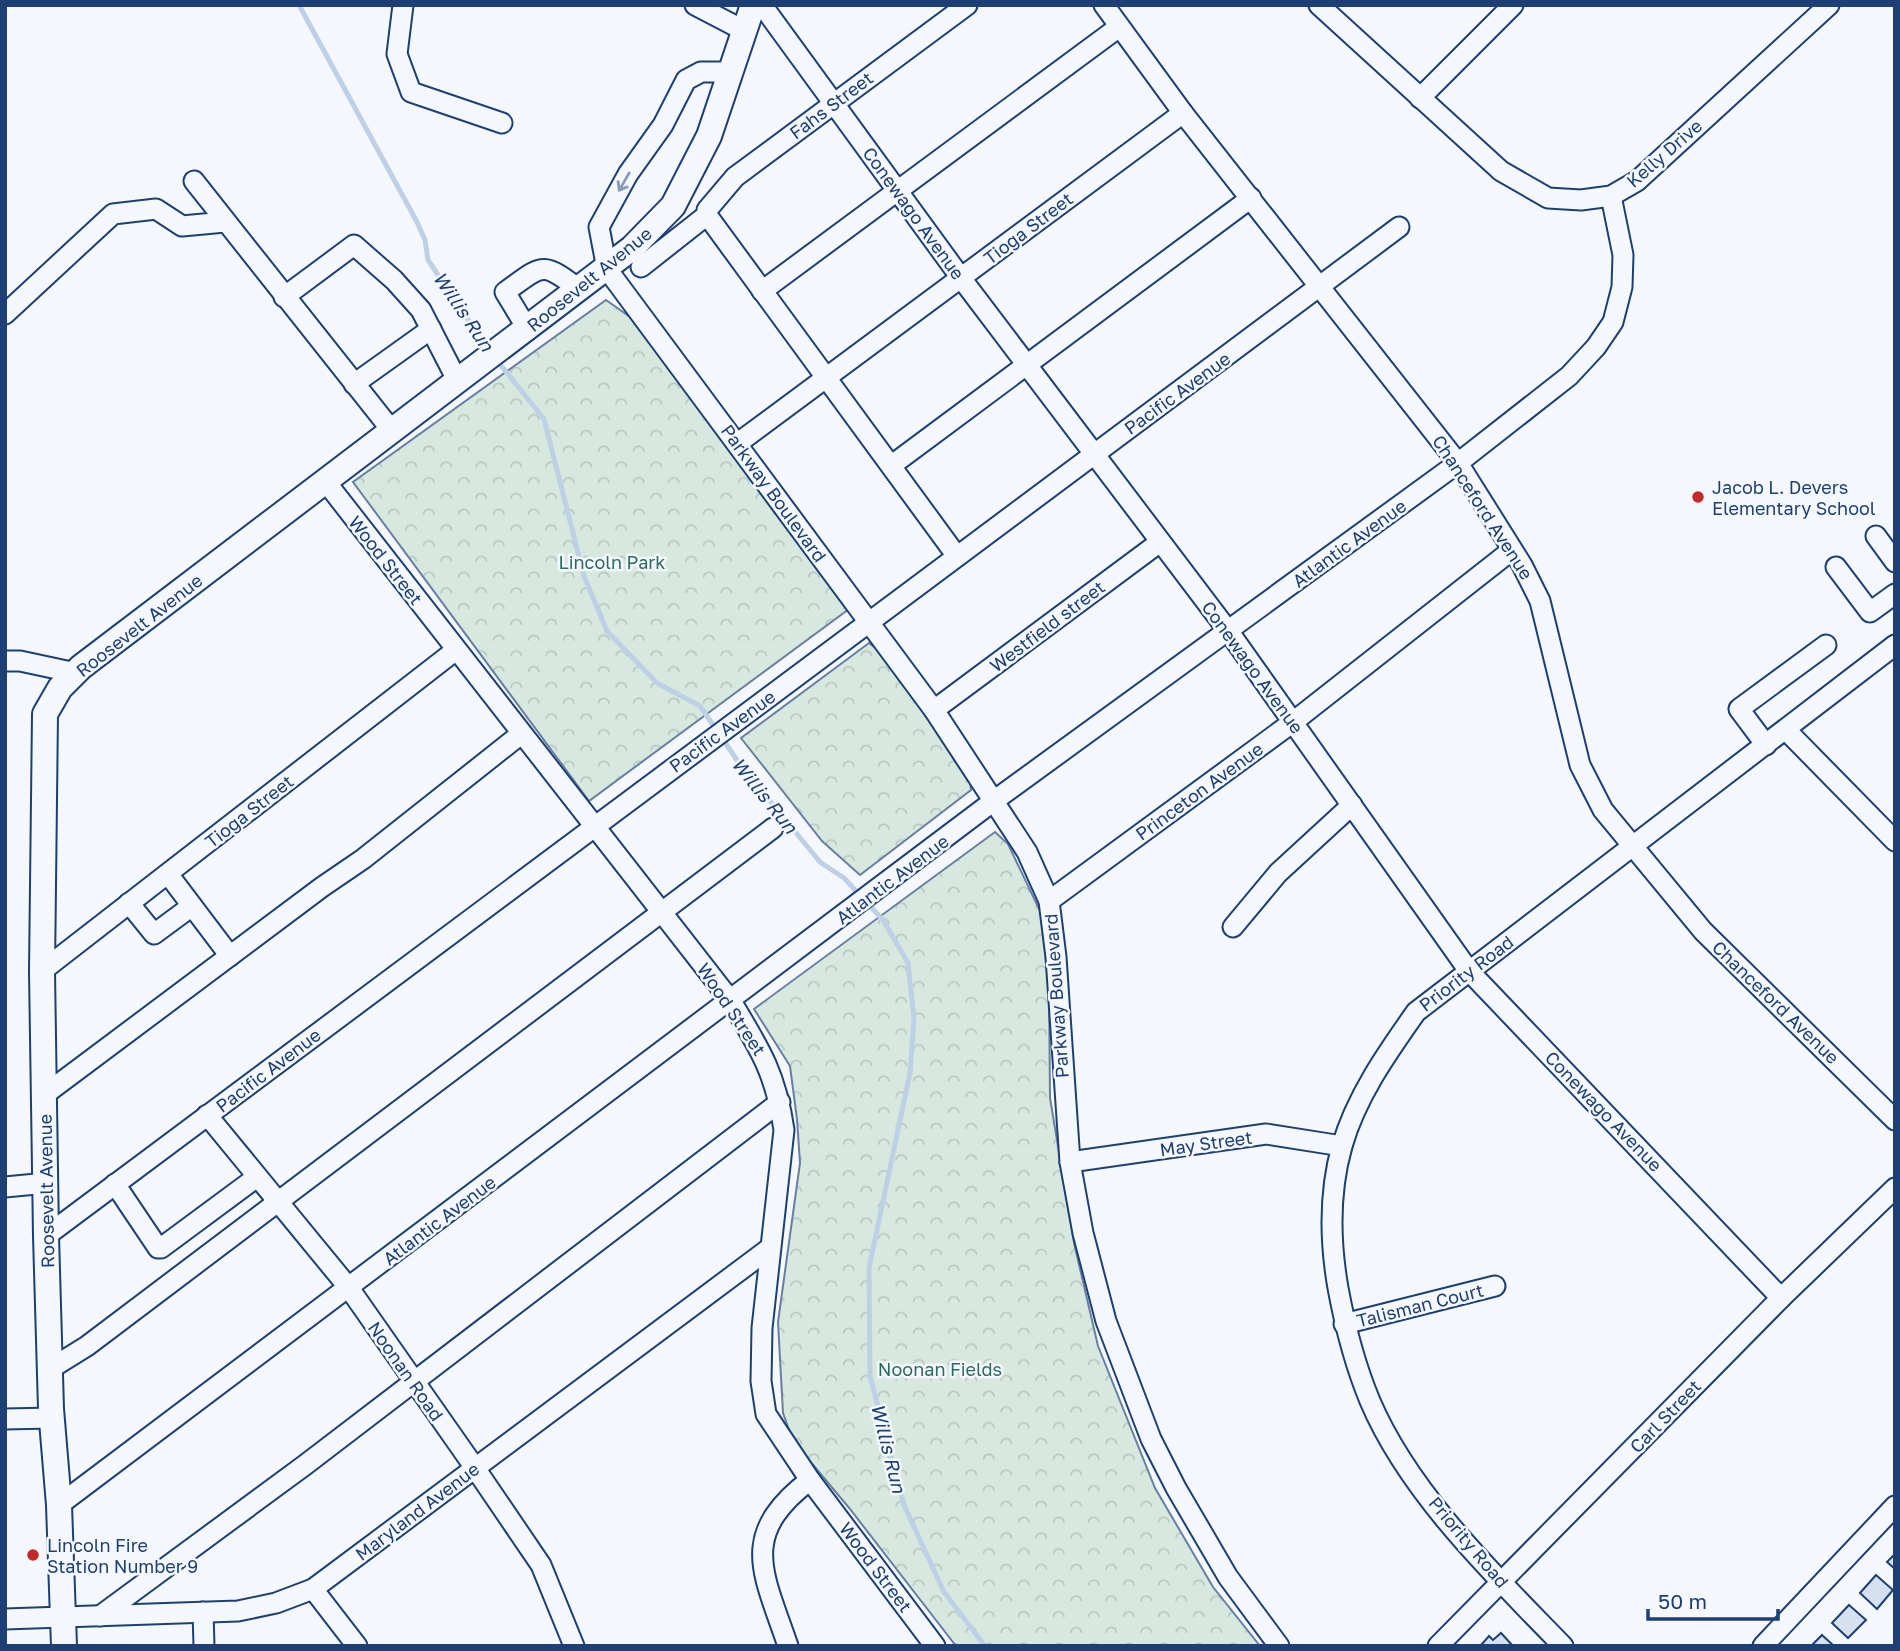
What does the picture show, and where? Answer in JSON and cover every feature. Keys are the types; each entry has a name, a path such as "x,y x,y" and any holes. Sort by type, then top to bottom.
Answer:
{"main road":[{"name":"Roosevelt Avenue","path":"64,1646 46,1236 42,971 45,714 60,688 76,673 632,248 673,206 709,136 745,31 768,8"}],"street":[{"path":"402,5 397,54 411,92 502,123"},
{"path":"695,5 745,31"},
{"name":"Fahs Street","path":"641,267 707,215 707,210 735,177 967,5"},
{"name":"Chanceford Avenue","path":"1104,5 1183,113 1458,463 1512,550 1540,601 1580,765 1603,810 1703,931 1895,1120"},
{"name":"Kelly Drive","path":"1319,5 1501,170 1548,198 1611,196 1637,181 1829,5"},
{"path":"1420,98 1513,5"},
{"name":"Conewago Avenue","path":"768,8 961,278 1229,632 1469,971 1781,1298"},
{"path":"762,291 1119,27"},
{"path":"607,269 599,227 628,174 663,125 686,80 701,72 731,72"},
{"name":"Tioga Street","path":"738,443 1183,113"},
{"path":"194,181 284,298 393,432"},
{"name":"Atlantic Avenue","path":"59,1505 995,800 1458,463 1569,376 1596,347 1613,322 1622,287 1623,255 1611,196"},
{"path":"892,465 1251,198"},
{"path":"5,314 113,214 156,209 181,226 225,222"},
{"path":"707,215 828,376 956,555"},
{"name":"Pacific Avenue","path":"46,1236 1399,227"},
{"path":"284,298 354,245 394,280 421,310 430,329 464,377"},
{"path":"528,330 505,292 538,268 552,269 580,289"},
{"name":"Parkway Boulevard","path":"607,269 934,710 1027,852 1049,901 1056,957 1070,1162 1094,1278 1126,1375 1151,1439 1203,1537 1279,1646"},
{"path":"354,384 430,329"},
{"name":"Wood Street","path":"326,482 731,1001 767,1059 780,1102 784,1130 762,1342 761,1381 766,1414 810,1480 935,1646"},
{"path":"1876,536 1895,562"},
{"name":"Westfield street","path":"934,710 1160,542"},
{"name":"Princeton Avenue","path":"1049,901 1293,722 1512,550"},
{"path":"1836,567 1870,612 1895,594"},
{"path":"1766,745 1739,709 1826,645"},
{"name":"Priority Road","path":"1563,1646 1502,1583 1408,1468 1370,1402 1344,1324 1332,1245 1332,1209 1342,1146 1380,1063 1416,1012 1895,645"},
{"name":"Tioga Street","path":"42,971 456,650"},
{"path":"5,661 20,661 76,673"},
{"path":"1786,730 1895,841"},
{"path":"44,1095 363,859 521,734"},
{"path":"1233,927 1278,873 1352,805"},
{"path":"50,1369 87,1346 276,1200 773,828"},
{"path":"168,874 230,956"},
{"path":"129,903 154,934 192,906"},
{"path":"100,1616 305,1465 412,1380 780,1102"},
{"name":"Noonan Road","path":"207,1115 349,1288 475,1468 541,1565 574,1646"},
{"name":"May Street","path":"1070,1162 1266,1134 1342,1146"},
{"path":"115,1185 143,1229 158,1248 161,1248 257,1177"},
{"path":"5,1187 47,1183"},
{"name":"Carl Street","path":"1438,1646 1781,1298 1895,1188"},
{"name":"Maryland Avenue","path":"5,1619 251,1608 313,1589 771,1248"},
{"name":"Talisman Court","path":"1344,1324 1495,1286"},
{"path":"5,1419 52,1418"},
{"path":"788,1646 763,1569 762,1539 774,1513 787,1497 810,1480"},
{"path":"1763,1646 1895,1506"},
{"path":"313,1589 357,1646"},
{"path":"203,1612 204,1646"}],"green space":[{"name":"Lincoln Park","path":"606,300 630,317 849,609 589,801 353,482"},
{"path":"869,643 879,651 969,773 971,790 860,875 822,841 741,738"},
{"name":"Noonan Fields","path":"995,832 1008,844 1041,913 1049,989 1050,1098 1074,1243 1098,1346 1155,1488 1213,1587 1260,1646 956,1646 850,1509 793,1441 783,1413 778,1322 800,1163 797,1119 790,1066 754,1009"}],"building":[{"path":"1895,1554 1895,1569 1887,1562"},
{"path":"1876,1575 1893,1590 1877,1609 1860,1593"},
{"path":"1849,1605 1866,1620 1848,1638 1832,1623"},
{"path":"1501,1633 1513,1646 1481,1645 1489,1636 1493,1640"},
{"path":"1822,1635 1834,1646 1811,1646"}],"waterway":[{"name":"Willis Run","path":"299,5 417,222 425,240 428,260 487,348"},
{"name":"Willis Run","path":"495,358 544,419 584,576 607,631 657,683 700,706 739,763 820,862 844,878 883,920 908,963 914,1018 910,1073 869,1268 870,1376 904,1505 944,1592 985,1646"}],"place":[{"name":"Jacob L. Devers Elementary School","path":"1698,497"},
{"name":"Lincoln Fire Station Number 9","path":"33,1555"}]}
